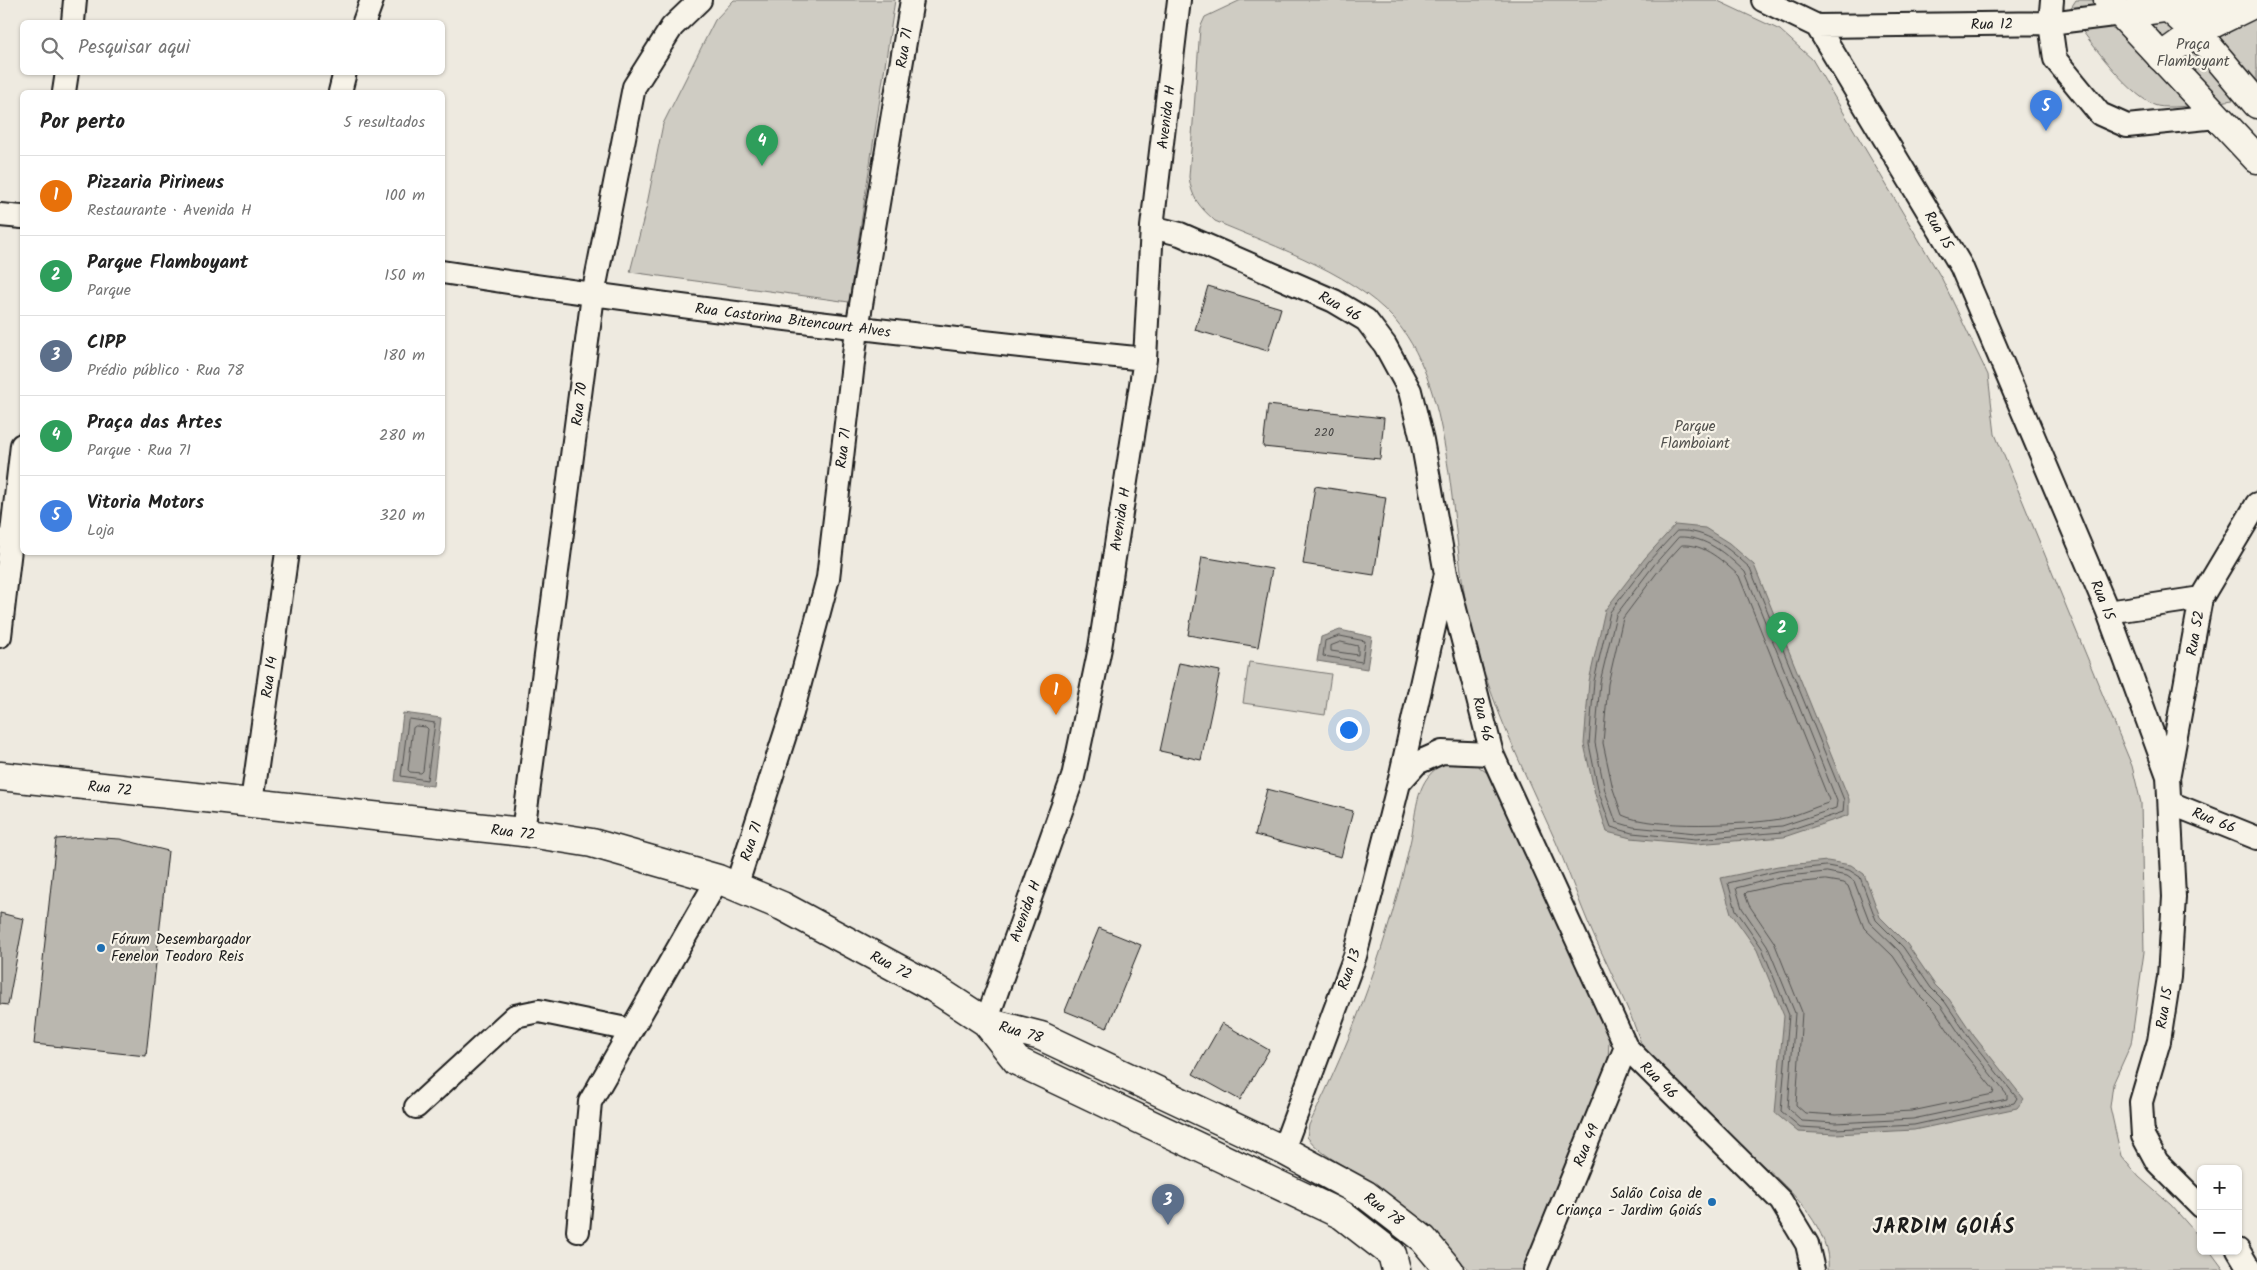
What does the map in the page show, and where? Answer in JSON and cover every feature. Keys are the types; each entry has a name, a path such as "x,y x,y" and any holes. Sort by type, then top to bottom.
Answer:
{"main road":[{"name":"Rua 12","path":"2115,7 2225,0"},
{"path":"2161,57 2196,32 2257,2"},
{"path":"2163,4 2196,32 2257,104"},
{"path":"2115,7 2257,159"},
{"name":"Rua 72","path":"0,776 523,832 592,843 728,883 782,906 934,988 986,1022"},
{"name":"Rua 78","path":"986,1022 1041,1036 1283,1150 1366,1195 1423,1239 1449,1270"},
{"name":"Rua 78","path":"986,1022 1017,1061 1342,1215 1392,1254 1396,1270"}],"street":[{"path":"73,20 76,0"},
{"path":"365,20 372,0"},
{"name":"Rua 70","path":"523,832 593,295 634,87 672,27 700,0"},
{"name":"Rua 71","path":"578,1230 590,1102 631,1030 728,883 792,713 828,578 857,329 912,0"},
{"name":"Avenida H","path":"986,1022 1073,777 1100,648 1145,359 1152,227 1180,0"},
{"name":"Rua 12","path":"1763,0 1817,26 2050,23 2115,7"},
{"path":"2052,0 2050,23 2056,59 2100,114 2127,126 2217,117"},
{"name":"Rua 15","path":"1817,26 1961,266 2108,612 2168,776 2174,897 2169,977 2159,1041 2141,1102 2143,1136 2157,1162 2197,1202"},
{"path":"64,90 67,75"},
{"path":"340,90 344,75"},
{"path":"0,215 20,218"},
{"name":"Rua 46","path":"1152,227 1180,234 1334,301 1366,320 1386,345 1410,391 1422,440 1446,574 1492,754 1626,1047 1781,1200 1807,1244 1813,1270"},
{"name":"Rua Castorina Bitencourt Alves","path":"445,272 593,295 857,329 1145,359"},
{"path":"0,636 20,462"},
{"name":"Rua 52","path":"2168,776 2201,598 2257,504"},
{"name":"Rua 14","path":"252,802 287,555"},
{"name":"Rua 13","path":"1283,1150 1355,956 1399,783 1446,574"},
{"path":"2108,612 2201,598"},
{"name":"Rua 13","path":"1399,783 1417,763 1442,752 1492,754"},
{"name":"Rua 66","path":"2170,803 2257,838"},
{"path":"416,1107 515,1016 539,1011 631,1030"},
{"name":"Rua 49","path":"1535,1270 1626,1047"},
{"path":"2241,1255 2250,1270"}],"green space":[{"path":"734,0 895,0 849,302 630,272 646,209 663,124 715,20"},
{"name":"Parque Flamboiant","path":"1241,0 1716,0 1780,30 1812,59 1942,279 1988,375 1995,434 2132,766 2141,803 2144,952 2131,1044 2113,1084 2110,1107 2121,1156 2139,1177 2171,1205 2197,1234 2197,1255 2213,1255 2224,1270 1828,1270 1824,1241 1808,1213 1785,1186 1756,1159 1694,1108 1668,1083 1649,1060 1588,922 1556,842 1520,763 1488,683 1471,627 1464,591 1442,433 1433,395 1420,360 1402,329 1385,310 1365,293 1316,264 1215,221 1194,197 1189,177 1200,28 1205,17"},
{"name":"Praça Flamboyant","path":"2076,0 2257,0 2257,96 2188,106 2162,107 2154,105 2119,77 2068,12"},
{"path":"1249,662 1331,674 1325,715 1243,703"},
{"path":"1445,763 1474,763 1490,775 1609,1039 1608,1062 1523,1270 1469,1270 1425,1225 1401,1204 1366,1179 1322,1152 1307,1137 1309,1125 1356,1020 1381,949 1402,876 1419,795 1428,777 1435,769"}],"water":[{"path":"1675,525 1705,528 1729,543 1754,565 1849,799 1849,815 1784,837 1696,844 1631,838 1607,832 1595,794 1584,744 1589,681 1605,610 1645,558"},
{"path":"1340,630 1372,637 1367,669 1317,661 1321,637"},
{"path":"403,713 441,718 433,786 395,781"},
{"path":"1827,861 1851,865 1864,874 1880,917 1907,944 1935,985 1949,999 1974,1036 2024,1099 2017,1108 1914,1130 1836,1134 1798,1132 1775,1113 1784,1016 1757,950 1731,913 1721,878 1778,866"}],"building":[{"path":"1208,286 1281,308 1268,351 1195,330"},
{"path":"1268,405 1384,418 1380,459 1263,447"},
{"path":"1315,486 1386,497 1374,575 1303,564"},
{"path":"1202,557 1272,569 1258,647 1188,635"},
{"path":"1179,663 1220,671 1201,760 1160,751"},
{"path":"1267,789 1353,811 1341,857 1255,835"},
{"name":"Fórum Desembargador Fenelon Teodoro Reis","path":"85,837 120,839 168,851 146,1056 34,1044 56,839"},
{"path":"0,913 24,919 8,1005 0,1004"},
{"path":"1099,928 1141,945 1107,1028 1065,1011"},
{"path":"1222,1023 1269,1050 1240,1100 1193,1074"}],"place":[{"name":"Vitoria Motors","path":"2046,131"},
{"name":"Praça das Artes","path":"762,166"},
{"name":"Parque Flamboyant","path":"1782,653"},
{"name":"Pizzaria Pirineus","path":"1056,715"},
{"name":"Fórum Desembargador Fenelon Teodoro Reis","path":"101,948"},
{"name":"Salão Coisa de Criança - Jardim Goiás","path":"1712,1202"},
{"name":"CIPP","path":"1168,1225"}],"district":[{"name":"JARDIM GOIÁS","path":"1944,1226"}]}
